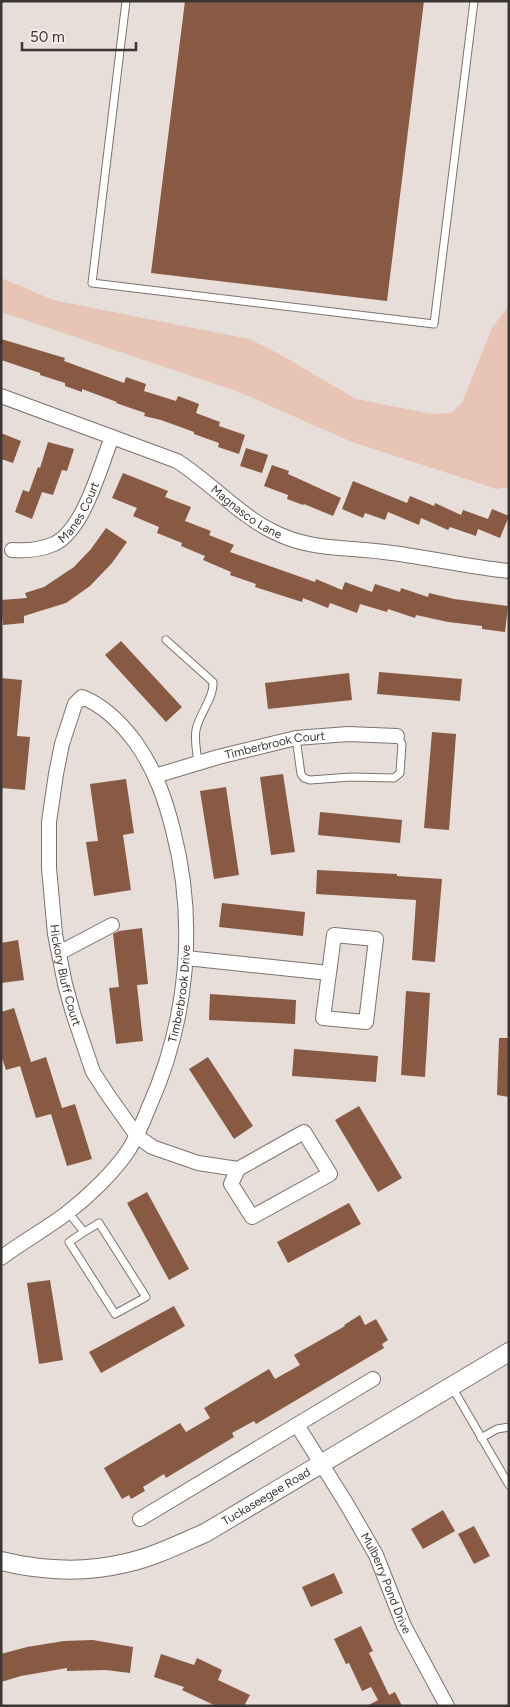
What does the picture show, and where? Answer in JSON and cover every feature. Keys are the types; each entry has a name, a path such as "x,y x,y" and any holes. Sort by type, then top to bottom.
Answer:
{"street":[{"name":"Magnasco Lane","path":"1,396 177,461 197,474 253,520 297,542 329,548 389,552 466,567 509,571"},
{"name":"Manes Court","path":"12,550 28,552 55,544 73,527 85,506 112,437"},
{"name":"Timberbrook Drive","path":"1,1258 68,1212 115,1167 137,1136 155,1095 173,1039 186,958 187,930 182,877 178,850 165,800 155,776 129,734 96,702 82,697"},
{"name":"Hickory Bluff Court","path":"82,697 75,704 62,744 49,822 49,868 55,934 73,1013 93,1072 137,1136 152,1147 172,1156 198,1163 238,1169"},
{"name":"Timberbrook Court","path":"155,776 198,762 296,738 348,734 397,736"},
{"path":"59,953 112,925"},
{"path":"334,935 376,940 366,1022 323,1018 329,973 334,935"},
{"path":"186,958 329,973"},
{"path":"304,1132 330,1174 252,1217 231,1184 238,1169 304,1132"},
{"name":"Tuckaseegee Road","path":"1,1561 46,1569 93,1569 126,1563 158,1554 205,1533 509,1352"},
{"path":"140,1519 373,1379"},
{"name":"Mulberry Pond Drive","path":"298,1425 376,1555 404,1626 447,1706"}],"lane":[{"path":"126,1 92,283 434,324 474,1"},
{"path":"166,640 213,682 214,689 204,708 196,730 195,742 198,762"},
{"path":"296,738 301,774 304,778 310,780 351,777 394,778 398,776 400,773 402,744 397,736"},
{"path":"68,1212 84,1232"},
{"path":"98,1223 146,1297 115,1314 69,1242 84,1232 98,1223"},
{"path":"452,1387 509,1486"},
{"path":"481,1438 497,1429 509,1428"}],"shaded area":[{"path":"1,278 53,300 249,339 281,355 356,399 432,414 451,413 462,403 492,328 509,305 509,487 497,489 352,442 239,392 1,312"}],"building":[{"path":"185,1 424,1 387,301 151,273"},
{"path":"1,339 65,358 64,361 124,383 126,377 146,384 144,391 176,401 178,396 199,404 196,413 220,422 219,426 245,435 239,454 218,447 219,443 194,434 194,432 144,416 145,413 117,402 82,389 82,392 65,386 65,383 1,360"},
{"path":"1,433 21,441 13,463 1,459"},
{"path":"48,442 74,449 67,471 62,470 53,495 42,492 32,519 15,512 23,490 29,492 38,467 40,468"},
{"path":"246,448 268,455 262,473 240,466"},
{"path":"272,465 289,471 288,474 341,498 333,516 287,499 288,495 264,486"},
{"path":"123,473 168,491 165,497 191,507 185,521 211,531 209,535 234,545 230,552 315,582 316,579 342,590 345,582 372,592 375,584 400,592 401,588 428,597 429,593 454,599 508,606 505,632 482,629 482,626 448,622 416,615 415,618 388,609 387,612 360,604 357,613 330,603 328,608 303,598 302,602 255,587 256,584 230,575 231,572 203,560 205,556 181,546 182,543 157,533 159,527 133,516 137,508 112,498"},
{"path":"353,481 407,503 410,496 434,506 435,503 461,515 463,510 488,519 492,509 509,516 500,538 478,529 476,536 450,527 448,530 421,518 419,525 388,512 385,520 365,513 363,518 342,509"},
{"path":"106,528 127,542 112,563 90,586 66,603 24,616 24,623 3,625 1,600 27,598 25,593 44,587 74,567 91,549"},
{"path":"121,641 182,707 166,722 105,655"},
{"path":"379,672 462,679 460,701 377,694"},
{"path":"349,673 352,700 268,709 265,683"},
{"path":"1,678 22,680 17,736 30,737 25,790 1,788"},
{"path":"432,732 456,734 449,830 424,828"},
{"path":"283,774 295,852 271,855 260,777"},
{"path":"126,779 134,833 123,835 131,890 94,896 86,842 98,841 90,784"},
{"path":"226,787 239,875 214,879 200,791"},
{"path":"320,812 402,820 400,843 318,835"},
{"path":"317,870 397,874 397,876 442,879 435,962 412,960 416,900 316,894"},
{"path":"222,903 305,912 303,936 219,927"},
{"path":"142,928 148,984 137,985 143,1041 116,1044 109,988 119,987 113,934 119,931"},
{"path":"18,940 24,980 1,983 1,943"},
{"path":"406,991 430,993 425,1077 401,1075"},
{"path":"210,994 296,1000 295,1024 209,1020"},
{"path":"14,1008 31,1062 46,1057 62,1108 75,1104 92,1159 67,1166 51,1114 36,1118 20,1066 6,1070 1,1055 1,1012"},
{"path":"499,1038 509,1038 509,1097 497,1095"},
{"path":"294,1049 378,1056 376,1082 292,1076"},
{"path":"208,1057 253,1126 234,1139 189,1069"},
{"path":"359,1106 402,1178 378,1192 335,1120"},
{"path":"147,1192 189,1269 169,1280 127,1203"},
{"path":"349,1203 361,1224 288,1263 277,1242"},
{"path":"50,1280 63,1360 39,1364 27,1283"},
{"path":"174,1306 185,1326 101,1373 89,1352"},
{"path":"360,1315 365,1325 376,1319 388,1340 382,1344 384,1348 256,1424 254,1421 232,1433 234,1437 166,1478 164,1474 143,1487 145,1491 131,1499 129,1495 122,1499 104,1468 180,1423 186,1432 210,1418 204,1408 269,1369 275,1379 300,1365 294,1355 345,1326"},
{"path":"443,1510 455,1531 423,1549 411,1529"},
{"path":"474,1526 490,1556 474,1564 458,1534"},
{"path":"334,1573 343,1593 311,1607 302,1587"},
{"path":"361,1626 373,1651 369,1653 389,1695 395,1692 402,1706 367,1706 378,1700 371,1687 362,1691 349,1663 346,1664 334,1639"},
{"path":"93,1640 133,1647 130,1673 106,1670 67,1671 67,1668 21,1676 1,1682 1,1654 27,1647 64,1641"},
{"path":"161,1654 194,1665 197,1658 222,1670 218,1680 250,1695 244,1706 216,1706 182,1690 184,1687 154,1677"}]}
